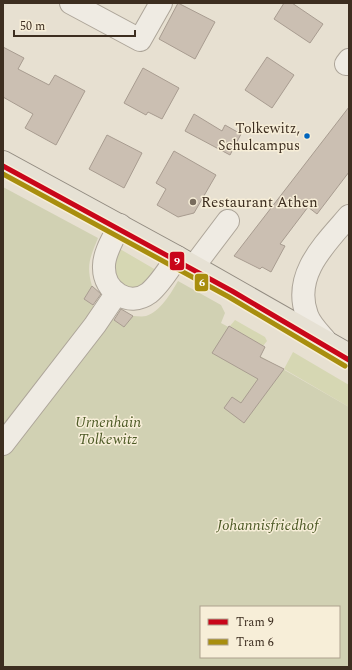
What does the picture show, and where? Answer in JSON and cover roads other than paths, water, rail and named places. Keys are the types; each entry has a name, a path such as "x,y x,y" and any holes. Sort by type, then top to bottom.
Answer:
{"main road":[{"path":"3,162 186,261 349,355"}],"street":[{"path":"71,3 140,40 161,3"},
{"path":"325,340 307,316 303,295 305,283 308,270 321,248 349,216"},
{"path":"120,225 108,249 103,267 107,282 116,294 132,298 148,294 186,261 228,221"},
{"path":"3,444 95,325 116,294"}],"tram line":[{"name":"9","path":"3,166 232,291 349,360"},
{"name":"6","path":"3,174 229,297 345,366"}],"place":[{"name":"Tolkewitz, Schulcampus","path":"307,136"},
{"name":"Restaurant Athen","path":"193,202"}],"park label":[{"name":"Urnenhain Tolkewitz","path":"108,430"},
{"name":"Johannisfriedhof","path":"268,525"}]}
